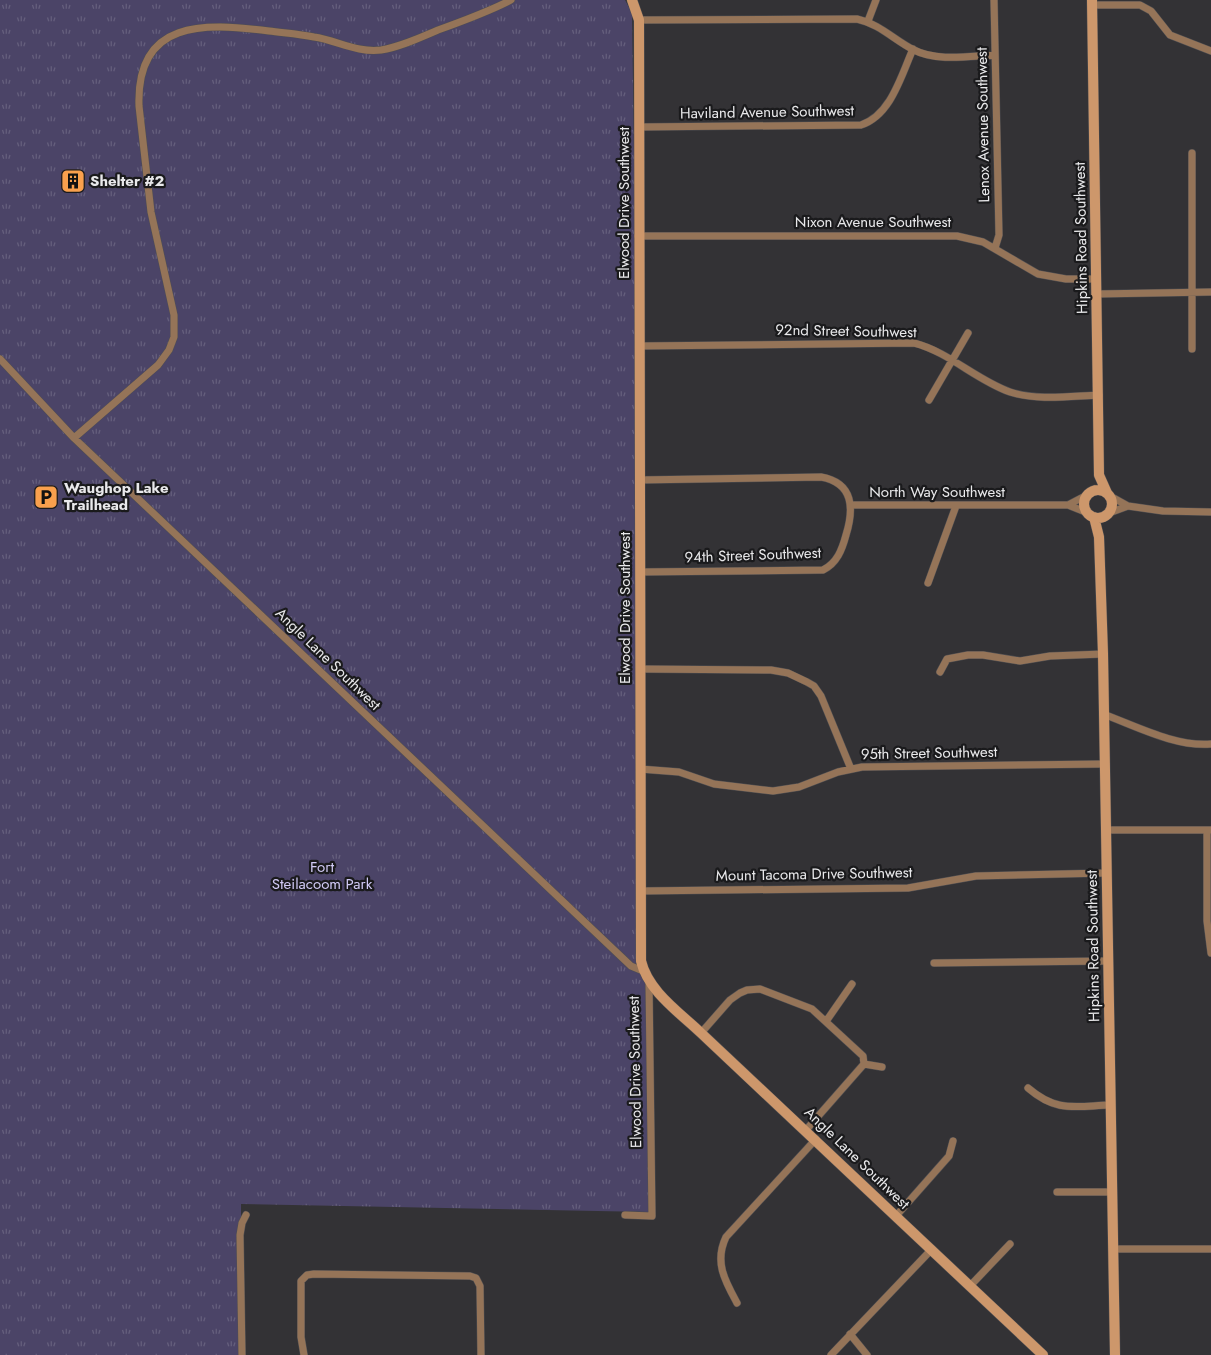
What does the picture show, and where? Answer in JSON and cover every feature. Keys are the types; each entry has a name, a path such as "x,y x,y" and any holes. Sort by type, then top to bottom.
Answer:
{"street":[{"path":"74,438 158,365 169,350 174,337 174,315 151,212 139,106 142,74 146,60 159,44 180,31 214,27 314,36 356,48 380,50 405,44 512,0"},
{"name":"Elwood Drive Southwest","path":"625,1215 652,1216 649,984 641,961 639,20 632,0"},
{"path":"868,22 876,0"},
{"name":"Lenox Avenue Southwest","path":"994,0 999,226 998,242 995,248"},
{"path":"1092,3 1140,5 1150,11 1170,35 1211,51"},
{"name":"Hipkins Road Southwest","path":"1092,3 1099,475 1109,494"},
{"path":"639,20 839,18 868,22 913,49 929,55 995,55"},
{"name":"Haviland Avenue Southwest","path":"638,127 861,125 869,123 882,112 897,86 913,49"},
{"path":"1192,153 1192,349"},
{"name":"Nixon Avenue Southwest","path":"638,236 940,234 971,238 995,248 1015,263 1038,274 1066,279 1097,279"},
{"path":"1097,294 1211,292"},
{"path":"929,400 968,333"},
{"name":"92nd Street Southwest","path":"640,346 914,343 930,347 997,386 1018,394 1038,396 1099,395"},
{"name":"Angle Lane Southwest","path":"0,359 74,438 631,966 643,971"},
{"name":"Hipkins Road Southwest","path":"1088,494 1099,475"},
{"name":"North Way Southwest","path":"639,480 820,477 834,481 841,487 851,505 1068,504 1088,494"},
{"path":"1128,506 1107,515 1091,515 1084,504 1088,494 1099,490 1128,506 1163,511 1211,512"},
{"path":"1107,515 1113,505 1109,494"},
{"name":"North Way Southwest","path":"1068,504 1091,515"},
{"name":"94th Street Southwest","path":"640,572 823,570 833,563 842,551 850,520 851,505"},
{"path":"928,583 956,506"},
{"name":"Hipkins Road Southwest","path":"1091,515 1099,536 1103,654 1115,1355"},
{"name":"Hipkins Road Southwest","path":"1099,536 1107,515"},
{"path":"940,672 947,659 968,655 1020,661 1050,656 1103,654"},
{"path":"641,669 771,670 798,678 814,686 821,696 851,768"},
{"path":"1103,714 1179,741 1211,744"},
{"name":"95th Street Southwest","path":"640,769 679,772 728,787 773,791 799,787 851,768 1104,764"},
{"path":"1106,830 1209,830 1207,926 1211,953"},
{"name":"Mount Tacoma Drive Southwest","path":"641,891 908,888 976,876 1107,873"},
{"path":"934,963 1107,961"},
{"name":"Angle Lane Southwest","path":"649,984 1043,1355"},
{"path":"827,1020 852,984"},
{"path":"700,1033 730,1000 740,993 756,989 807,1005 827,1020 863,1056 864,1064 806,1130"},
{"path":"864,1064 882,1067"},
{"path":"1028,1088 1046,1102 1062,1106 1111,1105"},
{"path":"737,1303 722,1276 720,1265 720,1252 726,1237 816,1140"},
{"path":"896,1216 949,1156 953,1141"},
{"path":"1058,1192 1112,1192"},
{"path":"242,1355 241,1231 246,1215"},
{"path":"970,1286 1010,1244"},
{"path":"1114,1249 1211,1248"},
{"path":"831,1355 932,1249"},
{"path":"304,1355 301,1338 301,1281 307,1275 314,1274 473,1277 480,1286 481,1355"},
{"path":"850,1334 867,1355"}],"green space":[{"name":"Fort Steilacoom Park","path":"0,0 625,0 632,13 649,1212 241,1204 241,1355 0,1355"}],"place":[{"name":"Shelter #2","path":"73,181"},
{"name":"Waughop Lake Trailhead","path":"46,497"}]}
